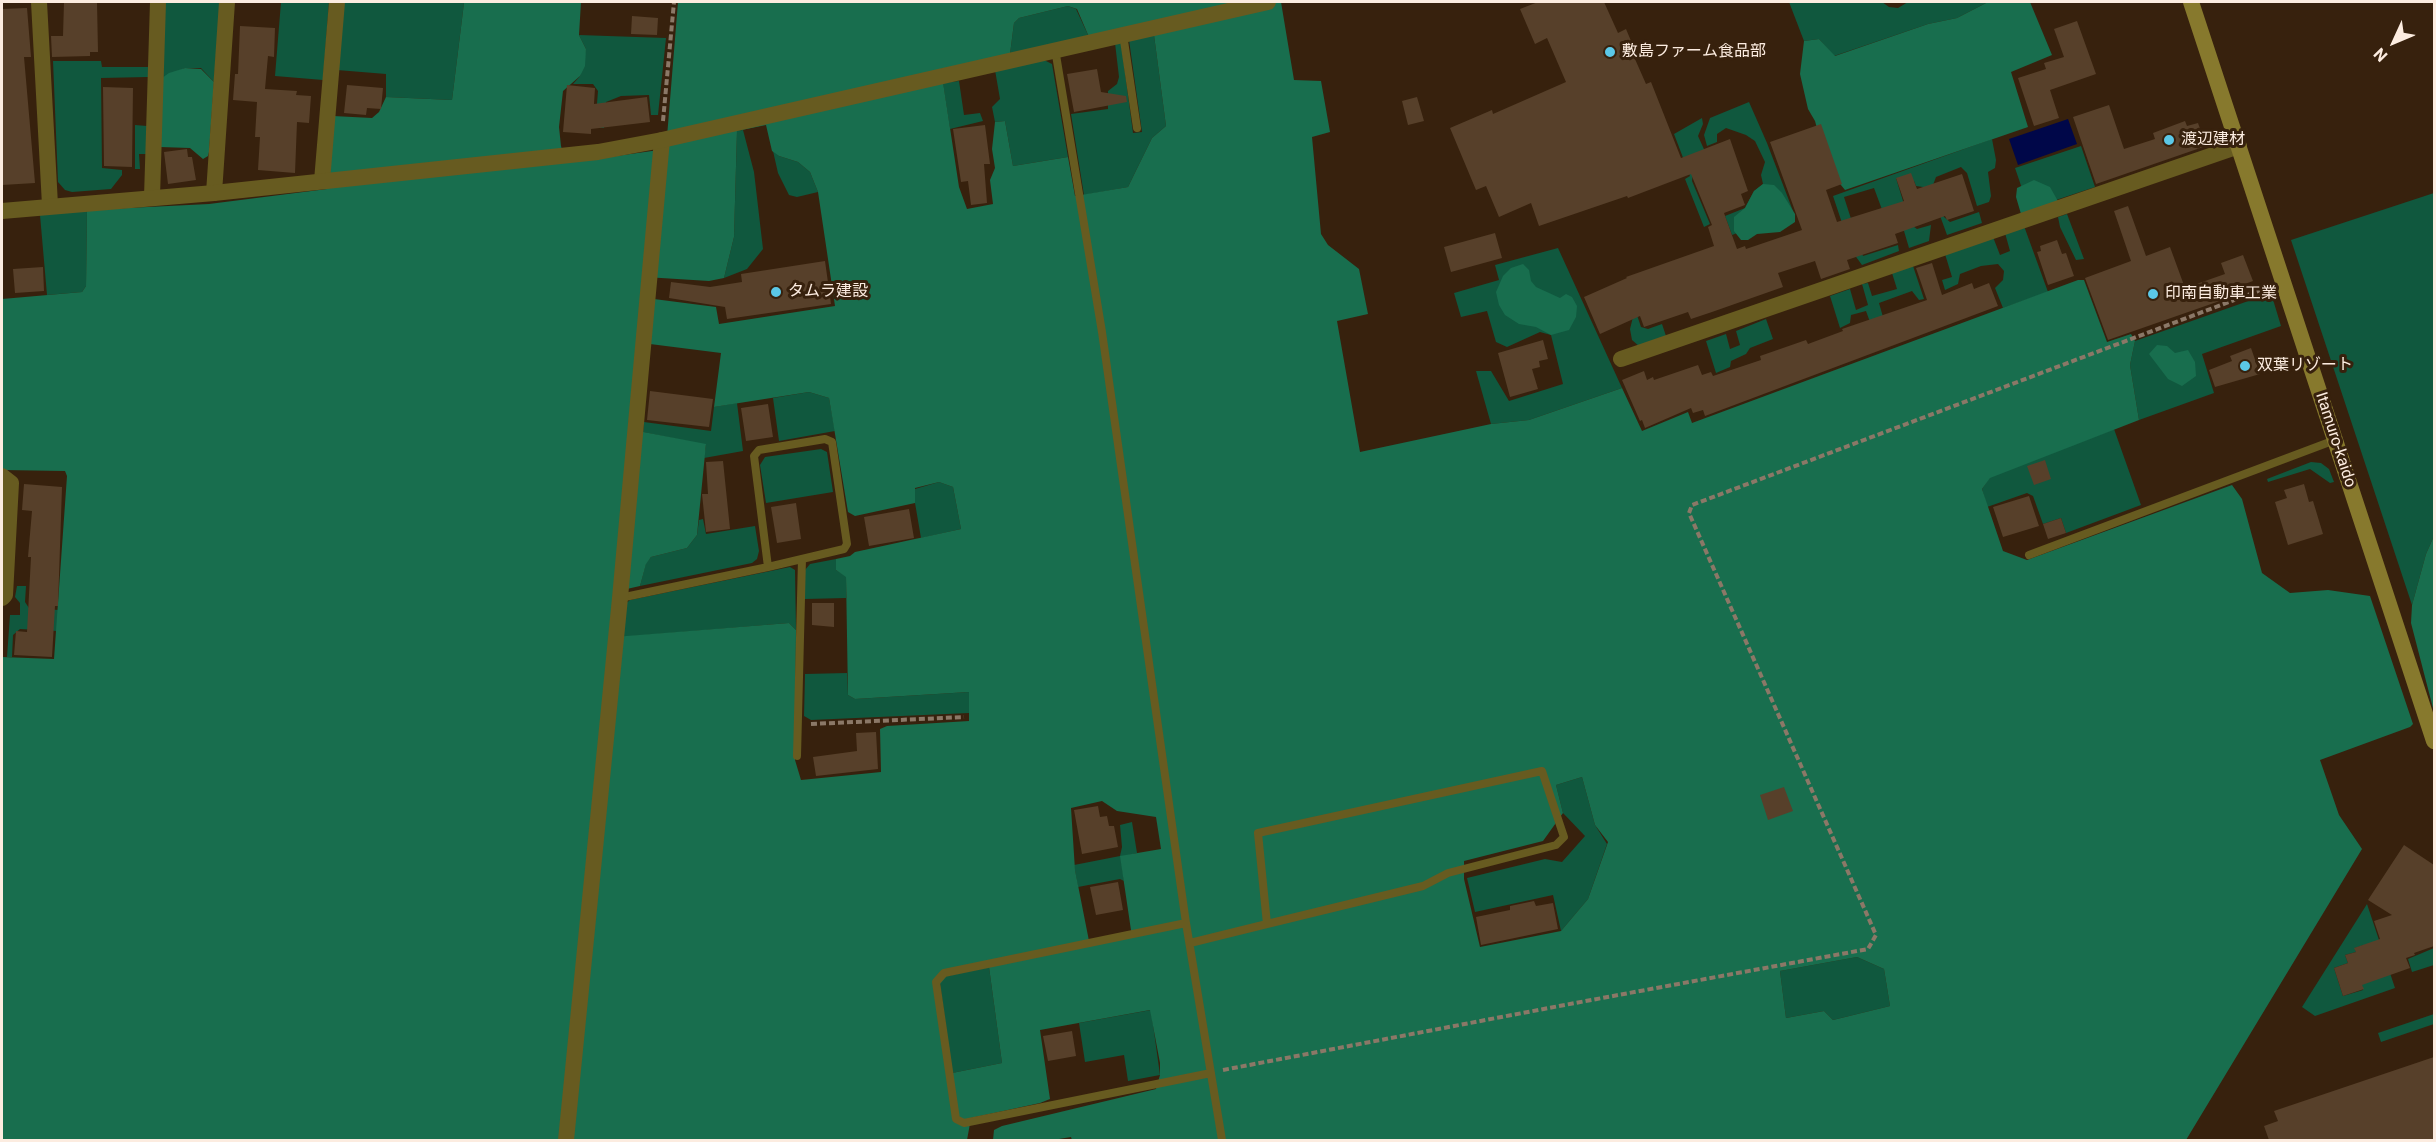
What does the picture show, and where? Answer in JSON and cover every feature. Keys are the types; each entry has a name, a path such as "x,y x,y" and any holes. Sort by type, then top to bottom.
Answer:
{"main road":[{"name":"Itamuro-kaido","path":"2191,2 2434,741"}],"street":[{"path":"39,2 50,205"},
{"path":"152,197 158,2"},
{"path":"214,193 227,2"},
{"path":"322,181 337,2"},
{"path":"2,211 50,205 214,193 598,152 662,140 1123,33 1268,2"},
{"path":"566,1140 620,598 662,140"},
{"path":"1621,359 2239,146"},
{"path":"2,476 11,483 2,598"}],"lane":[{"path":"1123,33 1137,128"},
{"path":"1055,49 1102,332 1186,923 1222,1140"},
{"path":"620,598 768,567 844,549 847,544 832,442 825,439 759,450 754,456 768,567"},
{"path":"2029,555 2335,440"},
{"path":"797,756 802,559"},
{"path":"1190,943 1424,886 1448,873 1556,845 1564,837 1542,771 1258,833 1267,924"},
{"path":"1186,923 944,973 936,982 956,1119 964,1123 1211,1073"}],"path":[{"path":"662,140 674,2"},
{"path":"1211,1073 1517,1013 1868,949 1876,935 1689,513 1692,505 2284,282"},
{"path":"798,725 964,717"}],"green space":[{"path":"165,2 220,2 214,82 201,68 185,68 162,78"},
{"path":"281,2 329,2 323,80 275,76"},
{"path":"343,2 464,3 452,100 386,97 386,74 337,70"},
{"path":"443,2 581,2 579,35 586,49 585,66 580,76 563,91 559,127 565,161 666,149 678,2 1281,2 1294,80 1321,81 1330,132 1312,137 1321,234 1328,245 1359,269 1368,314 1337,321 1360,452 1491,424 1529,420 1622,388 1642,431 1688,412 1692,423 2078,280 2084,280 2107,342 2131,334 2135,341 2130,365 2139,420 1990,478 1982,489 2003,551 2027,560 2232,485 2242,499 2262,573 2290,593 2328,590 2370,596 2413,724 2320,760 2339,815 2362,849 2186,1140 1072,1140 1071,1137 1053,1140 993,1140 994,1130 1002,1126 1156,1089 1160,1075 1160,1063 1150,1010 1040,1030 1050,1099 971,1118 967,1140 2,1140 2,657 54,659 67,476 65,471 2,470 2,299 82,292 86,286 87,210 209,204 327,189 333,116 372,118 379,112 386,97 452,100 464,3","holes":["1068,6 1077,9 1089,37 1154,35 1166,126 1152,138 1128,187 1075,196 1068,157 1013,166 1005,121 995,122 992,149 995,168 990,180 993,204 967,209 959,187 941,69 1010,54 1014,23 1019,18","766,125 772,151 779,156 798,162 810,172 818,192 835,306 719,324 716,307 654,299 650,344 721,353 714,407 809,392 829,398 848,512 855,516 915,503 915,488 939,482 953,487 961,529 855,552 850,556 836,559 836,570 846,577 848,695 855,699 969,692 969,721 887,726 880,729 881,772 801,780 795,760 796,630 789,623 614,637 618,591 640,586 646,564 651,557 687,548 697,535 706,444 628,429 645,277 709,281 724,278 734,237 737,131","1582,777 1595,825 1608,842 1588,899 1561,931 1480,947 1464,879 1464,861 1543,841 1563,813 1556,785","1102,801 1117,811 1156,817 1161,849 1120,856 1132,937 1090,946 1075,870 1071,808","1857,957 1884,969 1890,1006 1833,1020 1824,1011 1786,1018 1780,971","989,967 1002,1063 952,1073 940,984 947,976"]},
{"path":"1789,2 1882,2 1889,7 1898,8 1908,2 1988,2 1957,18 1928,24 1834,56 1819,39 1804,41"},
{"path":"1988,2 2030,2 2052,55 2011,72 2028,127 1845,190 1828,169 1815,121 1808,109 1800,74 1804,41 1819,39 1835,56 1928,24 1957,18"},
{"path":"1068,6 1076,9 1089,37 1010,54 1014,23 1019,18"},
{"path":"579,35 666,38 658,115 651,115 649,95 621,96 606,102 604,128 595,128 598,91 593,84 573,84 580,76 586,49"},
{"path":"1154,35 1166,126 1152,138 1128,187 1084,195 1071,114 1108,109 1108,91 1117,84 1119,77 1115,43 1121,42 1133,133 1142,132 1129,40"},
{"path":"1044,60 1052,64 1068,157 1013,166 1005,121 995,122 992,107 1000,99 995,70"},
{"path":"53,61 101,61 102,67 148,67 148,77 101,78 102,168 122,170 122,175 111,189 72,192 65,190 58,182"},
{"path":"185,68 201,69 214,82 209,152 208,156 203,159 190,148 160,147 162,78"},
{"path":"959,81 964,115 980,113 983,121 950,129 943,83"},
{"path":"1749,102 1793,211 1732,235 1725,216 1745,208 1754,191 1763,184 1761,175 1765,162 1755,141 1746,135 1726,128 1717,134 1717,142 1707,146 1704,135 1710,118"},
{"path":"1702,118 1703,124 1698,136 1708,158 1693,172 1692,181 1710,224 1704,227 1685,179 1690,176 1674,134"},
{"path":"135,125 147,126 146,154 139,154 140,169 135,169"},
{"path":"743,130 754,172 763,249 747,269 724,278 734,237 737,131"},
{"path":"1992,139 1996,160 1995,168 1988,172 1991,196 1989,202 1977,206 1967,173 1961,167 1936,177 1933,185 1944,217 1950,222 1979,212 1982,223 1947,235 1930,188 1916,186 1914,181 1896,178 1910,224 1917,229 1931,225 1929,241 1909,248 1904,231 1899,231 1887,223 1874,188 1844,197 1863,256 1898,245 1899,251 1862,265 1851,250 1833,196"},
{"path":"2081,146 2095,187 2029,209 2015,168"},
{"path":"773,151 779,156 798,162 810,172 818,192 797,197 789,195 778,173"},
{"path":"2034,180 2050,187 2059,203 2021,214 2016,197 2017,188"},
{"path":"1763,184 1774,185 1782,193 1795,214 1795,222 1780,232 1757,234 1748,240 1741,240 1734,231 1734,217 1745,208 1754,191"},
{"path":"2434,193 2434,536 2426,554 2412,605 2291,240"},
{"path":"87,210 86,286 82,292 47,295 40,215"},
{"path":"2067,214 2084,259 2076,260 2060,227 2058,217"},
{"path":"2024,226 2048,292 2003,308 1995,288 2003,280 2004,271 1998,264 1981,266 1960,274 1958,284 1945,290 1942,280 1952,277 1945,254 1993,237 2000,255 2010,251 2005,233"},
{"path":"1558,248 1622,388 1529,420 1491,424 1476,371 1491,371 1509,401 1563,384 1551,335 1540,332 1507,347 1496,342 1487,311 1461,317 1454,293 1499,280 1495,265"},
{"path":"1523,264 1529,270 1531,281 1536,287 1560,298 1566,294 1572,297 1577,306 1576,317 1569,330 1551,335 1536,327 1519,324 1505,315 1499,305 1496,292 1503,276 1511,268"},
{"path":"1913,266 1924,299 1919,300 1912,291 1879,303 1883,317 1870,322 1866,311 1851,315 1850,323 1840,328 1830,296 1850,289 1856,310 1868,305 1862,284 1868,283 1872,296 1897,289 1892,273"},
{"path":"2271,293 2281,326 2202,354 2214,393 2139,420 2130,365 2135,341"},
{"path":"1632,300 1641,327 1648,329 1662,324 1667,339 1640,347 1632,340 1630,329 1633,317"},
{"path":"1766,319 1773,339 1750,348 1746,354 1731,361 1730,367 1716,373 1706,341 1726,334 1730,349 1740,345 1736,331"},
{"path":"2157,345 2167,346 2175,353 2188,350 2195,362 2196,376 2182,386 2168,379 2149,354"},
{"path":"809,392 829,398 835,431 779,441 773,398"},
{"path":"737,403 743,451 704,458 706,445 643,432 644,422 711,431 714,407"},
{"path":"2114,429 2141,505 2066,533 2061,518 2043,524 2033,496 2027,493 1987,507 1982,489 1990,477"},
{"path":"821,449 827,452 833,492 766,503 760,465 765,457"},
{"path":"2311,462 2321,463 2329,469 2334,482 2330,483 2310,469 2268,482 2267,479"},
{"path":"939,482 953,487 961,529 921,538 915,489"},
{"path":"703,519 706,534 755,526 759,551 757,559 752,563 640,586 646,563 651,557 687,548 697,535 699,520"},
{"path":"2434,536 2434,712 2411,623 2412,605 2426,554"},
{"path":"836,559 836,570 846,576 846,598 805,599 805,570 810,564"},
{"path":"790,567 795,570 796,630 789,623 622,637 625,604 630,600"},
{"path":"17,586 26,586 25,602 29,608 59,610 57,631 20,629 13,635 12,657 7,657 10,615 20,615 20,603 15,597"},
{"path":"847,673 848,695 855,699 969,692 969,713 811,720 804,716 805,674"},
{"path":"1582,777 1595,825 1607,844 1588,899 1561,931 1553,895 1475,912 1467,878 1545,859 1562,862 1585,836 1563,813 1556,785"},
{"path":"1132,822 1137,853 1121,857 1124,881 1120,879 1078,887 1074,865 1120,856 1122,847 1120,825"},
{"path":"2367,904 2395,988 2315,1016 2302,1007","holes":["2364,945 2361,982 2363,990 2343,996 2334,968 2348,963 2345,955 2356,952 2355,948"]},
{"path":"2434,948 2434,965 2412,972 2408,959"},
{"path":"1857,957 1884,969 1890,1006 1833,1020 1824,1011 1786,1018 1780,971"},
{"path":"989,967 1002,1063 952,1073 940,983 947,976"},
{"path":"1151,1010 1160,1075 1128,1081 1124,1055 1085,1062 1079,1023"},
{"path":"2434,1014 2434,1024 2381,1042 2378,1033"}],"shaded area":[{"path":"2068,119 2077,144 2018,165 2009,139"}],"building":[{"path":"64,2 97,2 98,52 90,52 90,56 52,57 51,36 63,36"},
{"path":"1538,2 1604,2 1618,33 1626,29 1634,48 1631,50 1646,84 1651,82 1681,158 1730,139 1748,191 1741,194 1745,205 1724,213 1737,249 1745,246 1746,249 1802,230 1770,142 1821,124 1842,184 1826,190 1837,222 1904,201 1896,178 1911,173 1917,189 1962,174 1974,211 1947,220 1945,216 1895,234 1898,243 1847,260 1850,269 1821,279 1815,261 1778,273 1783,287 1712,312 1691,319 1688,312 1644,327 1640,316 1600,334 1584,297 1626,277 1714,246 1708,227 1712,225 1691,174 1628,198 1627,196 1539,226 1531,203 1499,217 1486,186 1476,190 1450,128 1492,110 1493,114 1566,82 1547,38 1535,44 1520,9"},
{"path":"27,8 31,57 24,57 35,183 2,185 2,9"},
{"path":"632,16 658,18 657,35 631,34"},
{"path":"2077,21 2096,74 2050,90 2059,118 2034,126 2018,78 2046,69 2044,63 2064,57 2054,29"},
{"path":"240,26 275,28 274,57 268,56 265,89 297,91 296,95 311,96 309,123 297,122 295,173 258,170 260,137 255,137 257,102 233,100 235,74 238,74"},
{"path":"1097,69 1101,92 1126,96 1127,102 1074,112 1067,74"},
{"path":"347,85 383,88 381,109 367,108 366,115 344,113"},
{"path":"567,85 595,88 594,104 647,97 650,122 591,129 591,134 563,132"},
{"path":"103,87 133,88 132,167 104,166"},
{"path":"1417,97 1424,121 1408,125 1402,101"},
{"path":"2109,105 2124,149 2155,139 2153,133 2185,121 2187,126 2198,123 2206,146 2096,184 2073,117"},
{"path":"985,125 990,164 984,164 987,203 971,205 968,181 961,182 953,129"},
{"path":"187,149 188,157 192,157 196,180 168,184 164,152"},
{"path":"2128,206 2146,256 2170,247 2185,288 2225,274 2221,263 2243,255 2253,281 2231,289 2234,296 2108,340 2085,278 2131,261 2114,211"},
{"path":"1495,233 1502,258 1451,272 1444,247"},
{"path":"2057,240 2062,254 2066,253 2074,276 2048,285 2037,252 2041,251 2040,246"},
{"path":"825,261 831,304 727,319 725,307 669,298 671,282 710,287 742,282 741,274"},
{"path":"1932,263 1942,295 1972,283 1974,289 1989,283 1998,306 1705,416 1703,410 1693,413 1691,408 1645,428 1642,420 1640,421 1622,380 1644,371 1647,380 1653,377 1654,380 1698,365 1702,375 1711,372 1713,376 1761,360 1760,356 1806,340 1808,344 1843,331 1842,329 1927,300 1916,268"},
{"path":"43,267 44,291 15,293 13,269"},
{"path":"1543,340 1548,359 1539,361 1540,367 1532,369 1538,389 1510,397 1498,353"},
{"path":"2251,348 2260,374 2215,387 2209,370 2232,361 2230,356"},
{"path":"650,391 713,399 709,427 647,420"},
{"path":"768,404 773,437 746,441 741,408"},
{"path":"2045,460 2051,479 2034,485 2027,466"},
{"path":"723,461 730,529 706,532 702,494 708,494 706,462"},
{"path":"24,484 62,487 58,606 55,606 52,657 14,655 16,631 27,632 31,557 28,557 32,511 22,510"},
{"path":"2304,484 2309,502 2313,501 2323,534 2288,545 2275,502 2287,498 2284,490"},
{"path":"2029,496 2039,526 2003,537 1993,507"},
{"path":"796,503 801,539 777,543 771,507"},
{"path":"909,509 914,538 869,546 864,517"},
{"path":"2061,518 2066,533 2048,539 2043,524"},
{"path":"812,603 834,603 834,627 812,625"},
{"path":"876,732 878,769 816,776 813,757 857,751 856,733"},
{"path":"1784,787 1793,811 1768,820 1760,795"},
{"path":"1098,806 1100,817 1107,816 1109,826 1114,826 1118,847 1082,854 1074,810"},
{"path":"2404,845 2434,865 2434,946 2406,958 2410,968 2362,985 2364,989 2343,996 2334,968 2348,963 2345,955 2356,952 2354,948 2380,939 2374,921 2392,915 2368,900"},
{"path":"1118,882 1123,910 1096,915 1090,887"},
{"path":"1534,901 1536,906 1553,903 1558,929 1481,945 1476,917 1510,910 1510,906"},
{"path":"1072,1031 1076,1056 1048,1061 1043,1036"},
{"path":"2434,1057 2434,1140 2269,1140 2264,1126 2278,1121 2274,1111"}],"place":[{"name":"敷島ファーム食品部","path":"1610,52"},
{"name":"渡辺建材","path":"2169,140"},
{"name":"タムラ建設","path":"776,292"},
{"name":"印南自動車工業","path":"2153,294"},
{"name":"双葉リゾート","path":"2245,366"}]}
